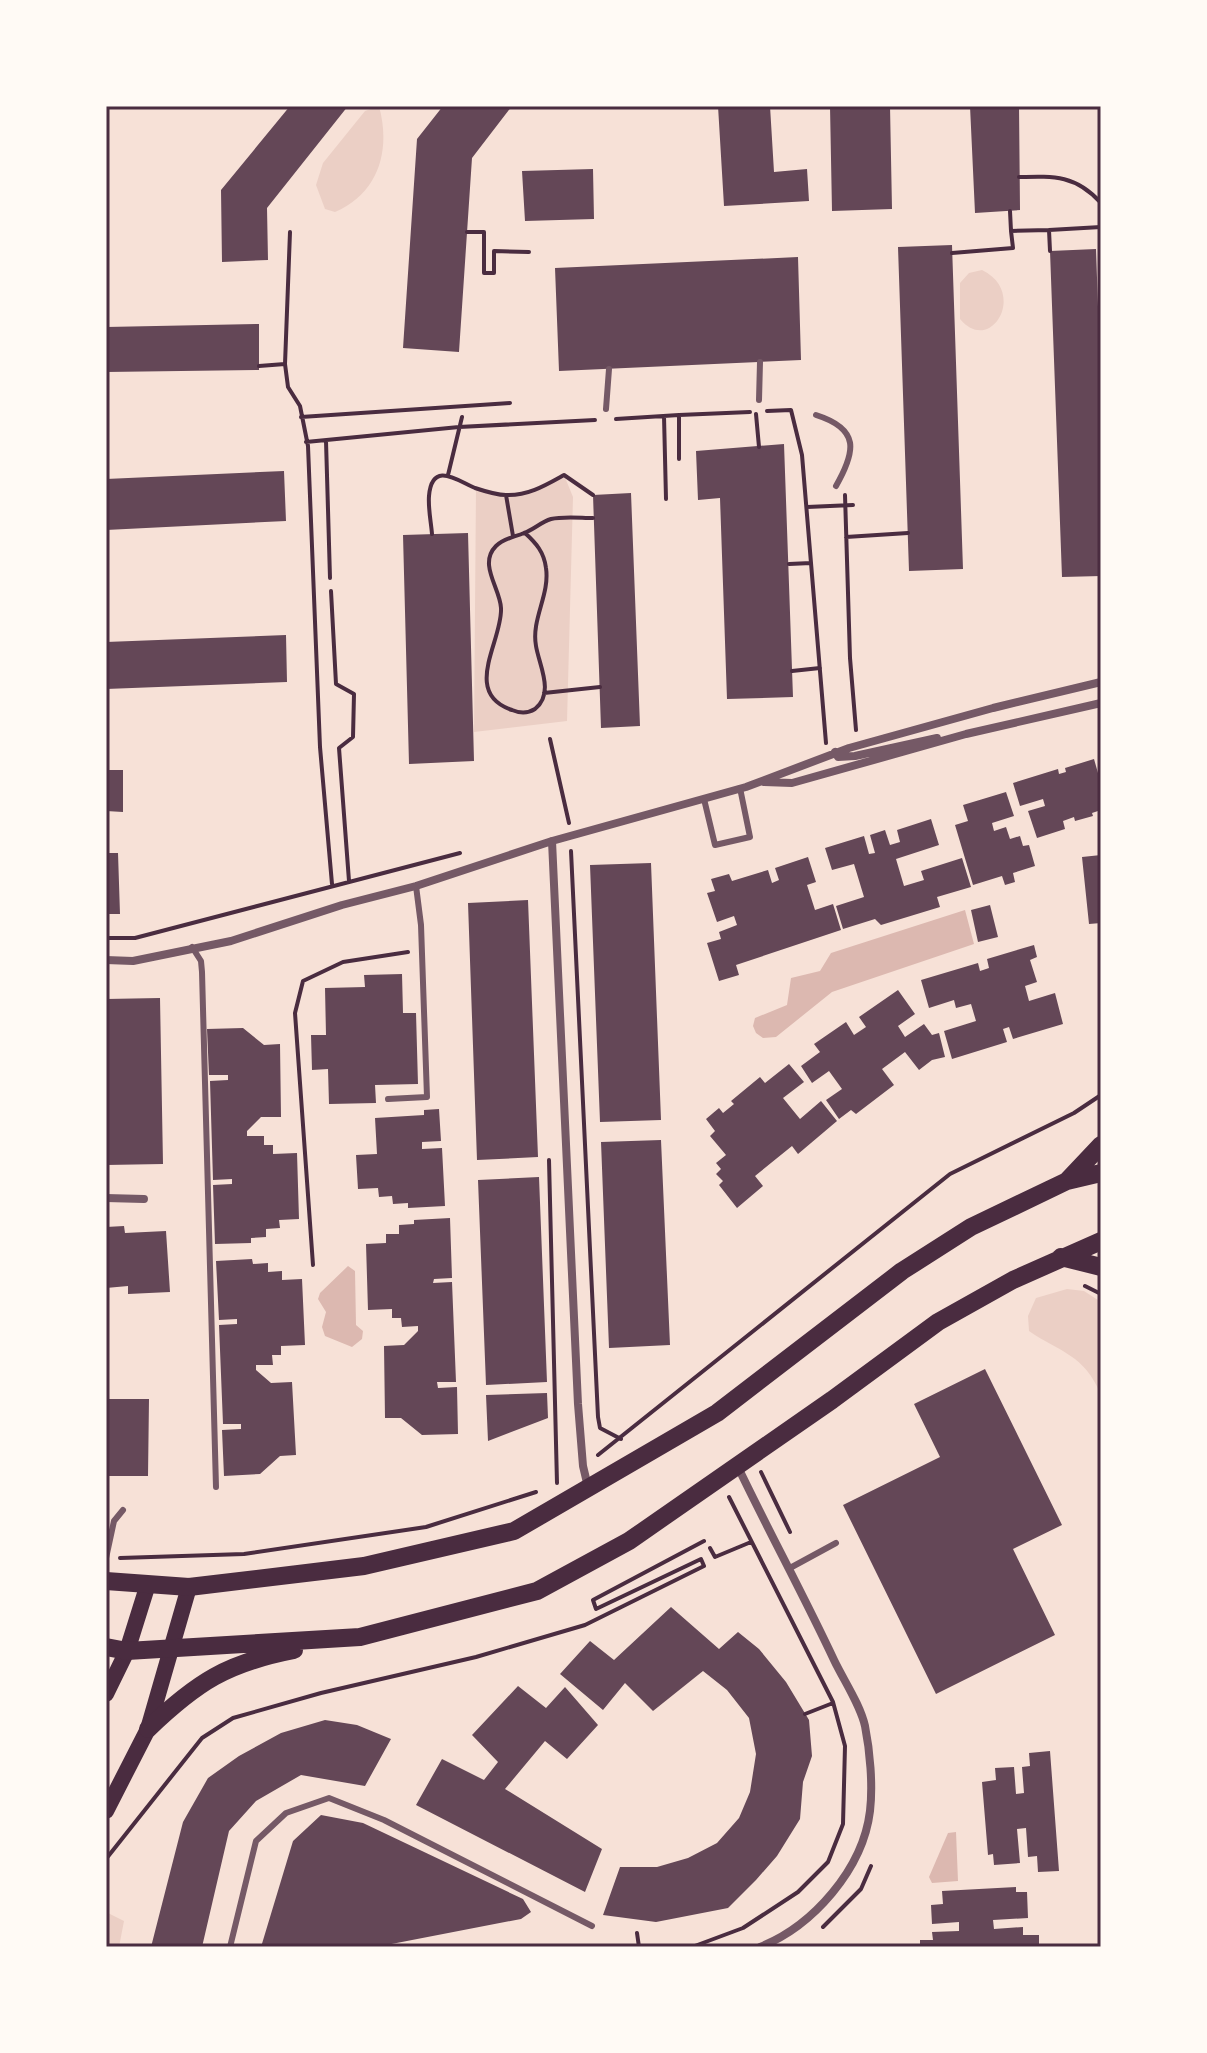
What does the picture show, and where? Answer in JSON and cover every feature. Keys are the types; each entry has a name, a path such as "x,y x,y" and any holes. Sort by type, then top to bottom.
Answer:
{"main road":[{"path":"1067,1181 1101,1145"},
{"path":"106,1581 189,1587 364,1566 514,1531 717,1413 902,1271 959,1235 1067,1181 1101,1173"},
{"path":"148,1729 174,1703 207,1679 234,1666 537,1591 629,1541 938,1322 1013,1280 1101,1241"},
{"path":"1061,1257 1101,1267"},
{"path":"106,1694 127,1651 148,1584"},
{"path":"106,1811 148,1729 169,1647 189,1587"},
{"path":"106,1647 127,1651 360,1637"}],"street":[{"path":"106,960 133,961 231,941 342,905 416,886 552,841 740,788 835,752 1101,682"},
{"path":"759,782 792,783 966,734 1101,703"},
{"path":"835,752 838,757 855,756 919,740 966,734"},
{"path":"552,841 583,1466 588,1488"},
{"path":"106,1198 144,1199"},
{"path":"737,1465 865,1724 870,1812 856,1856 837,1887 781,1939 760,1947"}],"lane":[{"path":"759,400 760,362"},
{"path":"606,409 609,369"},
{"path":"816,415 835,421 848,432 852,450 836,486"},
{"path":"704,799 715,845 750,837 740,788"},
{"path":"388,1099 427,1097 422,949 416,886"},
{"path":"192,947 201,961 202,972 216,1487"},
{"path":"106,1558 114,1521 123,1510"},
{"path":"790,1568 836,1543"},
{"path":"230,1947 256,1841 286,1813 329,1798 384,1820 592,1926"}],"path":[{"path":"1019,177 1052,177 1080,183 1101,203"},
{"path":"952,253 1013,248 1010,211"},
{"path":"1011,231 1101,227"},
{"path":"1049,230 1050,251"},
{"path":"290,232 285,364 288,387 300,406 312,506 320,747 332,885"},
{"path":"467,232 484,232 484,273 494,273 494,251 529,252"},
{"path":"259,366 285,364"},
{"path":"301,417 510,403"},
{"path":"306,442 459,427 791,410 802,455 826,746"},
{"path":"756,411 759,447"},
{"path":"679,415 679,459"},
{"path":"664,416 666,499"},
{"path":"448,475 462,417"},
{"path":"326,441 330,578"},
{"path":"432,534 429,494 434,481 442,475 506,495 534,492 564,475 593,495"},
{"path":"845,492 856,736"},
{"path":"506,495 513,536"},
{"path":"806,507 853,505"},
{"path":"525,533 539,545 546,567 546,586 535,629 536,646 545,678 544,693 536,708 523,713 508,709 488,689 487,667 502,611 499,591 490,574 489,557 497,545 552,519 593,518"},
{"path":"846,537 908,533"},
{"path":"789,564 811,563"},
{"path":"331,591 336,684 354,694 353,737 339,748 349,881"},
{"path":"792,671 820,668"},
{"path":"544,693 600,687"},
{"path":"550,739 569,825"},
{"path":"571,846 598,1417 600,1428 621,1439"},
{"path":"106,938 135,938 466,851"},
{"path":"313,1265 295,1013 303,981 343,962 422,949"},
{"path":"549,1157 557,1486 621,1439 646,1415 950,1174 1074,1113 1101,1095"},
{"path":"761,1471 804,1560"},
{"path":"692,1947 743,1928 798,1892 828,1862 843,1824 844,1808 845,1746 833,1702 719,1477"},
{"path":"119,1558 244,1554 426,1527 543,1490"},
{"path":"106,1859 202,1738 233,1718 321,1693 476,1657 585,1625 704,1566 701,1559 596,1609 593,1600 704,1541"},
{"path":"710,1548 715,1557 751,1542"},
{"path":"805,1714 833,1702"},
{"path":"820,1930 861,1889 875,1854"},
{"path":"637,1933 639,1947"}],"shaded area":[{"path":"379,106 382,154 371,182 350,204 335,212 325,209 316,185 323,163 365,111"},
{"path":"982,270 996,280 1002,292 1003,305 1000,317 993,326 983,330 972,328 960,319 960,283 969,273"},
{"path":"564,475 573,497 567,721 474,732 476,488 522,493"},
{"path":"965,910 974,944 832,992 776,1037 763,1038 756,1033 753,1026 755,1018 787,1005 791,978 820,971 831,953"},
{"path":"348,1266 355,1271 356,1325 363,1331 362,1339 352,1347 325,1336 322,1327 326,1312 318,1299 320,1293"},
{"path":"1067,1289 1084,1291 1101,1302 1101,1395 1079,1363 1029,1331 1028,1316 1036,1298"},
{"path":"956,1832 958,1881 932,1883 929,1877 948,1833"},
{"path":"106,1912 124,1921 119,1947 106,1947"}],"building":[{"path":"290,106 348,106 267,208 268,260 222,262 221,190"},
{"path":"443,106 512,106 472,158 459,352 403,348 417,139"},
{"path":"718,106 770,106 774,172 807,169 809,201 724,206"},
{"path":"830,106 890,106 892,209 832,211"},
{"path":"970,106 1019,106 1020,210 975,213"},
{"path":"593,169 594,219 525,221 522,171"},
{"path":"952,245 963,569 909,571 898,247"},
{"path":"1096,249 1101,393 1101,576 1062,577 1050,251"},
{"path":"798,257 801,360 559,371 555,268"},
{"path":"259,324 259,370 106,372 106,327"},
{"path":"784,444 793,697 727,699 720,498 698,500 696,451"},
{"path":"284,471 286,521 106,530 106,479"},
{"path":"631,493 640,726 601,728 593,495"},
{"path":"468,533 474,761 409,764 403,535"},
{"path":"286,635 287,682 106,689 106,642"},
{"path":"1094,759 1098,773 1101,772 1101,798 1098,799 1101,810 1092,813 1093,816 1063,821 1065,829 1037,838 1028,811 1045,806 1043,799 1020,806 1013,783 1058,769 1059,774 1066,772 1065,768"},
{"path":"106,770 123,770 123,812 106,811"},
{"path":"1006,792 1014,816 992,823 994,831 1006,827 1010,839 1020,836 1023,846 1029,845 1035,866 1013,873 1015,882 1005,885 1002,876 973,885 955,825 968,821 963,805"},
{"path":"931,819 939,845 896,859 904,886 924,880 921,871 962,858 971,887 937,897 940,907 881,925 875,919 843,929 836,906 864,897 854,864 832,870 825,848 864,836 869,854 875,853 870,835 885,830 890,845 900,842 897,830"},
{"path":"106,853 118,853 120,914 106,914"},
{"path":"1101,855 1101,923 1089,924 1082,857"},
{"path":"808,857 816,882 807,885 815,910 833,904 841,930 736,965 739,975 719,981 707,943 721,939 719,932 737,925 734,916 717,922 707,893 715,891 711,879 729,874 732,881 768,870 772,883 779,880 775,868"},
{"path":"651,863 661,1120 600,1122 590,865"},
{"path":"528,900 538,1157 477,1160 468,903"},
{"path":"990,905 998,937 978,942 971,910"},
{"path":"1034,945 1037,957 1030,960 1037,982 1025,986 1029,1001 1055,993 1063,1024 1013,1039 1009,1027 1003,1029 1007,1042 952,1059 944,1031 976,1021 971,1004 956,1008 954,1000 929,1008 921,980 978,963 980,971 989,968 987,959"},
{"path":"402,974 403,1013 416,1013 418,1084 375,1085 376,1103 329,1104 328,1069 312,1070 311,1035 326,1035 325,988 365,987 364,975"},
{"path":"898,990 915,1014 898,1026 905,1037 924,1024 932,1035 939,1033 945,1057 932,1060 919,1070 905,1052 882,1069 894,1085 856,1114 851,1110 839,1119 826,1100 842,1089 829,1071 812,1083 801,1066 820,1052 814,1044 846,1022 854,1035 866,1027 859,1017"},
{"path":"160,998 163,1164 106,1165 106,999"},
{"path":"243,1028 264,1045 280,1044 281,1117 261,1117 247,1131 247,1136 264,1136 264,1145 273,1145 273,1154 297,1153 299,1219 279,1220 280,1228 266,1229 266,1237 251,1238 251,1243 215,1244 213,1185 232,1184 232,1179 213,1180 210,1081 228,1080 228,1075 209,1075 207,1029"},
{"path":"789,1064 804,1082 783,1098 800,1119 821,1101 837,1121 798,1154 792,1146 755,1176 763,1186 737,1208 719,1185 723,1181 716,1174 721,1169 716,1163 726,1155 710,1136 715,1131 706,1119 719,1108 723,1113 734,1104 731,1101 760,1077 765,1083"},
{"path":"439,1109 441,1141 422,1142 422,1149 442,1148 445,1206 408,1208 408,1203 393,1204 392,1196 379,1197 378,1188 358,1189 356,1155 377,1154 375,1118 424,1115 424,1110"},
{"path":"661,1140 670,1345 609,1348 601,1142"},
{"path":"539,1177 547,1382 486,1385 478,1180"},
{"path":"450,1218 452,1278 434,1279 433,1283 452,1282 456,1382 437,1382 438,1388 457,1387 458,1434 422,1435 401,1418 385,1418 384,1346 404,1345 418,1331 418,1326 402,1327 401,1318 392,1318 392,1309 368,1310 366,1244 386,1243 386,1234 399,1234 399,1225 414,1224 414,1220"},
{"path":"124,1226 125,1233 166,1231 170,1292 128,1294 128,1286 106,1288 106,1227"},
{"path":"252,1259 253,1264 268,1263 268,1272 282,1271 282,1280 302,1279 305,1345 281,1346 281,1355 272,1355 273,1365 256,1365 256,1370 271,1383 292,1382 296,1455 280,1456 260,1474 224,1476 222,1430 241,1429 241,1424 223,1424 219,1325 237,1324 237,1319 219,1320 216,1261"},
{"path":"985,1369 1062,1525 1013,1549 1055,1635 936,1694 843,1505 940,1457 914,1404"},
{"path":"547,1393 548,1418 488,1441 486,1395"},
{"path":"106,1399 149,1399 148,1476 106,1476"},
{"path":"671,1607 719,1649 738,1632 759,1649 786,1682 809,1720 812,1756 803,1782 800,1819 777,1856 728,1908 656,1922 603,1915 620,1867 657,1867 688,1858 717,1843 739,1818 750,1792 756,1754 749,1718 727,1690 703,1671 653,1711 625,1683 603,1710 560,1674 590,1641 614,1660"},
{"path":"518,1686 546,1708 565,1687 598,1725 567,1759 545,1741 505,1789 602,1849 585,1892 416,1805 442,1759 484,1780 498,1762 472,1735"},
{"path":"325,1720 357,1725 391,1739 365,1786 301,1775 256,1801 229,1831 202,1947 151,1947 183,1822 208,1778 239,1756 281,1733"},
{"path":"1050,1751 1059,1871 1038,1872 1037,1856 1028,1857 1026,1828 1017,1829 1020,1863 994,1865 993,1854 988,1855 982,1782 996,1780 995,1768 1014,1767 1016,1794 1024,1793 1022,1767 1030,1766 1029,1753"},
{"path":"321,1815 363,1823 523,1899 531,1912 521,1919 376,1947 261,1947 293,1841"},
{"path":"1016,1887 1016,1892 1027,1892 1028,1918 993,1920 994,1929 1023,1927 1023,1935 1039,1935 1039,1947 920,1947 920,1940 933,1940 932,1932 959,1931 959,1922 932,1924 931,1905 943,1904 942,1891"}]}
